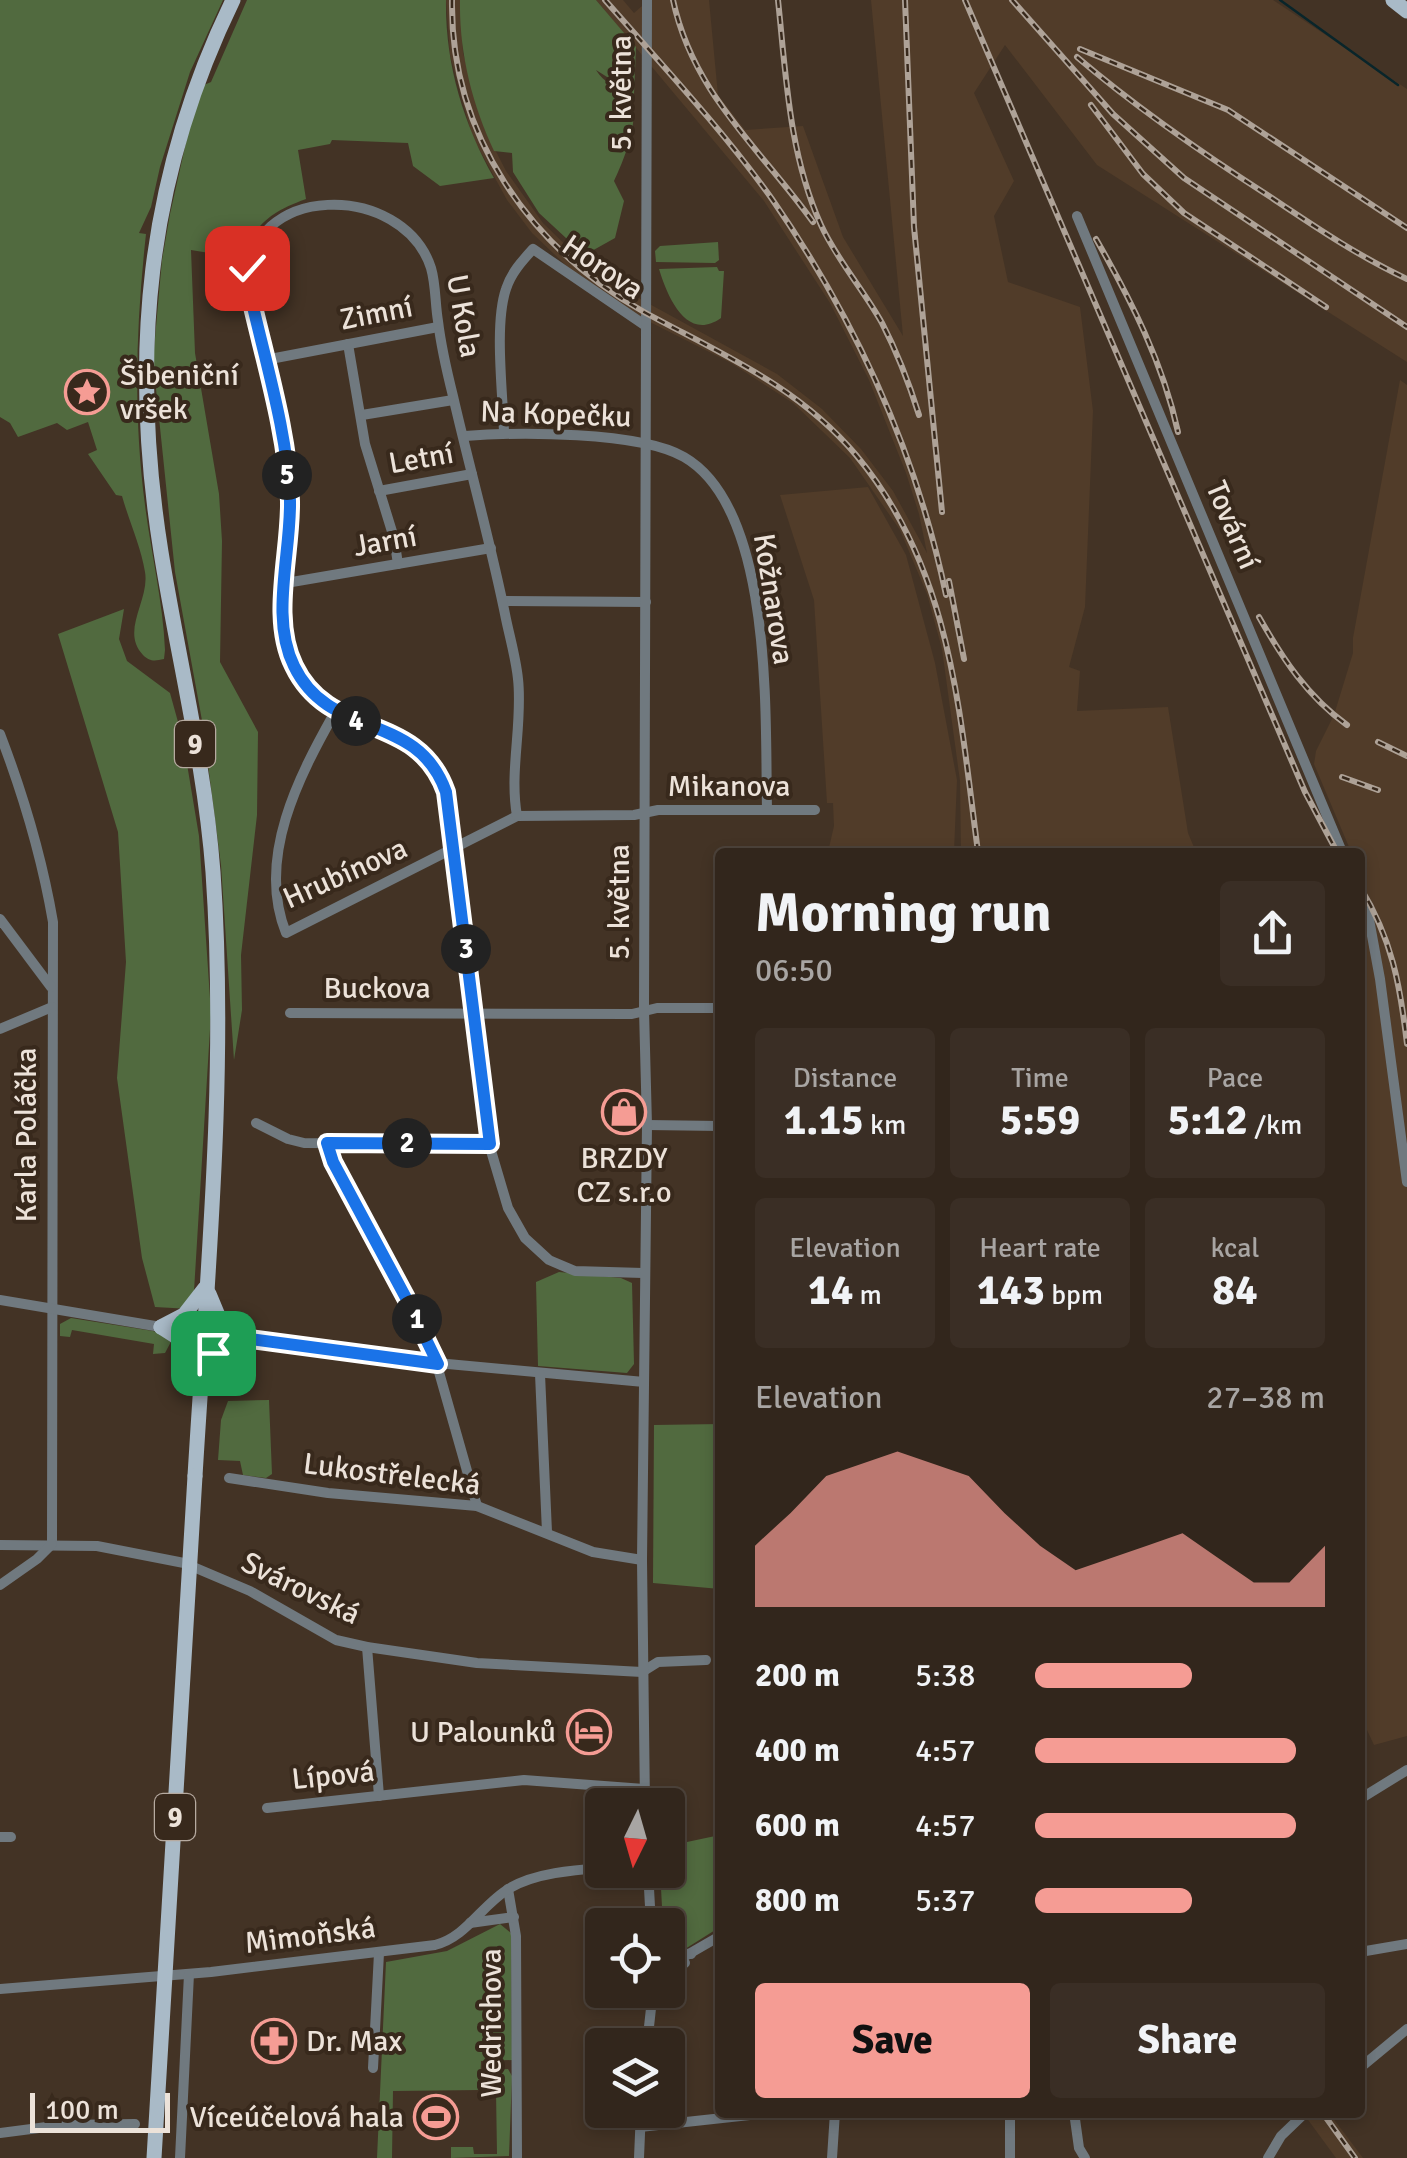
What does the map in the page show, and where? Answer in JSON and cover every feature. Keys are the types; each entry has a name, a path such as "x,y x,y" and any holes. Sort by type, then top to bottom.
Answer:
{"main road":[{"name":"9","path":"154,2158 207,1285 218,1018 213,870 154,502 144,353 149,285 168,180 193,92 233,0"},
{"path":"1394,0 1407,11"},
{"path":"161,1326 184,1316 207,1285"},
{"path":"161,1326 186,1343 202,1368 213,1353 243,1338 219,1318 207,1285"}],"street":[{"name":"5. května","path":"644,1788 647,0"},
{"name":"U Kola","path":"452,851 446,792 426,755 404,739 335,712 306,687 288,654 282,619 290,501 286,460 248,285 251,251 272,223 305,209 359,207 394,221 409,233 432,271 438,327 518,680 518,816"},
{"name":"Tovární","path":"1077,216 1340,848"},
{"name":"Horova","path":"504,433 501,308 519,263 533,250 646,326"},
{"name":"Zimní","path":"265,360 438,327"},
{"path":"348,344 365,444 394,538 398,564"},
{"path":"362,416 454,400"},
{"name":"Na Kopečku","path":"464,436 504,433 645,441"},
{"name":"Kožnarova","path":"645,441 684,457 709,476 732,510 746,550 756,608 767,810"},
{"name":"Letní","path":"378,491 472,474"},
{"name":"Jarní","path":"286,583 491,548"},
{"path":"503,602 646,602"},
{"name":"Hrubínova","path":"335,712 300,774 282,836 278,912 286,933 518,816 644,813"},
{"name":"Karla Poláčka","path":"0,734 14,770 50,905 52,1544"},
{"path":"0,775 14,770"},
{"name":"Mikanova","path":"644,813 815,810"},
{"path":"452,851 490,1144 508,1208 525,1238 549,1260 575,1271 644,1273"},
{"path":"1365,907 1380,979 1407,1182"},
{"path":"0,920 52,988"},
{"path":"0,1010 5,1026 52,1007"},
{"name":"Buckova","path":"290,1013 632,1014 644,1010 715,1008"},
{"path":"256,1123 288,1140 490,1144"},
{"path":"646,1125 715,1126"},
{"path":"327,1143 333,1162 438,1364 477,1506"},
{"path":"0,1300 161,1326"},
{"path":"243,1338 438,1364 644,1382"},
{"path":"540,1374 547,1532"},
{"name":"Lukostřelecká","path":"228,1478 477,1506 593,1552 642,1560"},
{"path":"0,1584 38,1559 52,1544"},
{"name":"Svárovská","path":"0,1545 97,1546 184,1563 250,1591 336,1640 367,1647 476,1663 642,1672 658,1662 706,1660"},
{"path":"367,1647 379,1796"},
{"path":"1365,1796 1407,1770"},
{"name":"Lípová","path":"267,1808 524,1780 620,1788"},
{"name":"Mimoňská","path":"0,1989 189,1974 443,1944 508,1888 585,1871"},
{"name":"Wedrichova","path":"508,1888 514,1917 517,2158"},
{"path":"470,1924 514,1917"},
{"path":"685,1958 715,1939"},
{"path":"1365,1951 1407,1944"},
{"path":"373,2068 379,1952"},
{"path":"685,1954 692,1954"},
{"path":"685,1963 692,1954"},
{"path":"180,2158 189,1974"},
{"path":"1365,2064 1407,2029"},
{"path":"685,2122 723,2118"},
{"path":"832,2158 835,2118"},
{"path":"1010,2118 1010,2158"},
{"path":"1075,2118 1079,2148 1085,2158"},
{"path":"1268,2158 1281,2136 1300,2118"},
{"path":"0,2133 62,2125 135,2124"},
{"path":"639,2158 640,2128"}],"shaded area":[{"path":"446,0 460,0 463,53 485,130 506,171 543,223 585,264 613,284 777,374 822,409 861,449 893,491 927,553 906,473 869,380 830,303 764,201 596,0 623,0 634,13 642,6 642,0 709,0 718,95 745,130 803,126 843,237 903,336 871,0 1273,0 1407,89 1407,362 1097,165 1005,45 974,93 1014,181 994,216 1008,282 1080,307 1093,411 1085,607 1069,667 1080,671 1077,711 1168,707 1188,833 1194,848 961,848 960,781 942,649 927,594 900,530 850,458 793,403 731,363 642,318 576,275 532,233 507,200 472,136 450,55"},
{"path":"1400,380 1407,385 1407,1736 1374,1745 1365,1730 1365,848 1341,848 1349,847 1314,764 1316,751 1334,715 1353,653"},
{"path":"868,487 906,555 935,663 957,780 954,848 829,848 834,826 833,803 827,803 814,600 780,495"},
{"path":"1307,2118 1333,2118 1363,2158 1336,2158"}],"green space":[{"path":"0,0 223,0 190,72 151,207 139,233 146,234 137,403 164,659 148,659 137,646 135,626 145,572 122,496 116,495 88,454 97,450 88,422 67,430 57,423 18,437 10,423 0,417"},
{"path":"247,0 446,0 449,47 458,92 473,136 494,178 440,186 413,166 408,143 332,140 330,144 298,150 306,199 266,221 240,258 191,250 195,353 219,494 220,662 258,732 257,815 241,955 242,1010 234,1060 221,865 203,726 175,572 153,360 162,260 189,129 204,85 211,82"},
{"path":"460,0 596,0 636,47 634,94 596,70 632,104 633,126 614,181 624,201 615,238 590,252 580,251 539,213 513,172 512,153 494,151 468,77"},
{"path":"718,242 719,260 715,263 656,262 655,251 660,246"},
{"path":"717,267 724,271 721,318 698,325 673,303 659,269"},
{"path":"124,609 119,639 127,661 170,693 183,740 199,836 211,1013 190,1309 155,1307 142,1258 117,1078 126,962 118,832 58,634"},
{"path":"559,1272 621,1278 632,1283 634,1364 627,1373 538,1366 536,1282"},
{"path":"71,1318 153,1331 173,1338 165,1353 153,1354 154,1344 72,1330 70,1337 60,1336 60,1324"},
{"path":"269,1400 272,1474 266,1478 243,1475 240,1461 218,1460 221,1420 228,1401"},
{"path":"715,1424 715,1589 653,1583 654,1425"},
{"path":"715,1836 715,1930 685,1949 685,1908 662,1908 661,1888 685,1888 685,1842"},
{"path":"500,1924 511,1933 512,2060 481,2061 480,2090 393,2091 392,2158 377,2158 386,1962 447,1951"},
{"path":"508,2069 512,2076 509,2156 451,2158 451,2147 473,2147 474,2154 497,2154 496,2092 490,2092 493,2070"}],"waterway":[{"path":"1280,0 1398,85"}],"railway":[{"path":"452,0 455,49 465,96 482,141 504,182 533,220 603,286 757,373 809,409 856,455 888,499 913,546 946,643 977,848"},
{"path":"605,0 753,173 830,291 900,438 946,595"},
{"path":"673,0 696,64 712,92 813,222"},
{"path":"778,0 790,114 810,198 827,238 882,323 919,415"},
{"path":"905,0 914,227 942,512"},
{"path":"965,0 1305,792 1335,848"},
{"path":"1012,0 1113,114 1184,178 1407,327"},
{"path":"1080,49 1228,110 1407,228"},
{"path":"1077,57 1219,163 1336,240 1407,279"},
{"path":"1091,105 1143,174 1184,213 1326,307"},
{"path":"1096,239 1144,332 1164,381 1178,432"},
{"path":"949,581 964,659"},
{"path":"1259,617 1297,676 1347,725"},
{"path":"1378,742 1407,756"},
{"path":"1342,777 1378,790"},
{"path":"1365,896 1393,963 1407,1044"},
{"path":"1326,2118 1355,2158"}],"place":[{"name":"Šibeniční vršek","path":"87,392"},
{"name":"BRZDY CZ s.r.o","path":"624,1112"},
{"name":"U Palounků","path":"589,1732"},
{"name":"Dr. Max","path":"274,2041"},
{"name":"Víceúčelová hala","path":"436,2117"}],"route":[{"path":"213,1353 243,1338 438,1364 333,1162 327,1143 490,1144 476,1013 446,792 440,775 416,746 335,712 321,702 306,687 288,654 282,606 290,501 286,460 247,268"}]}
